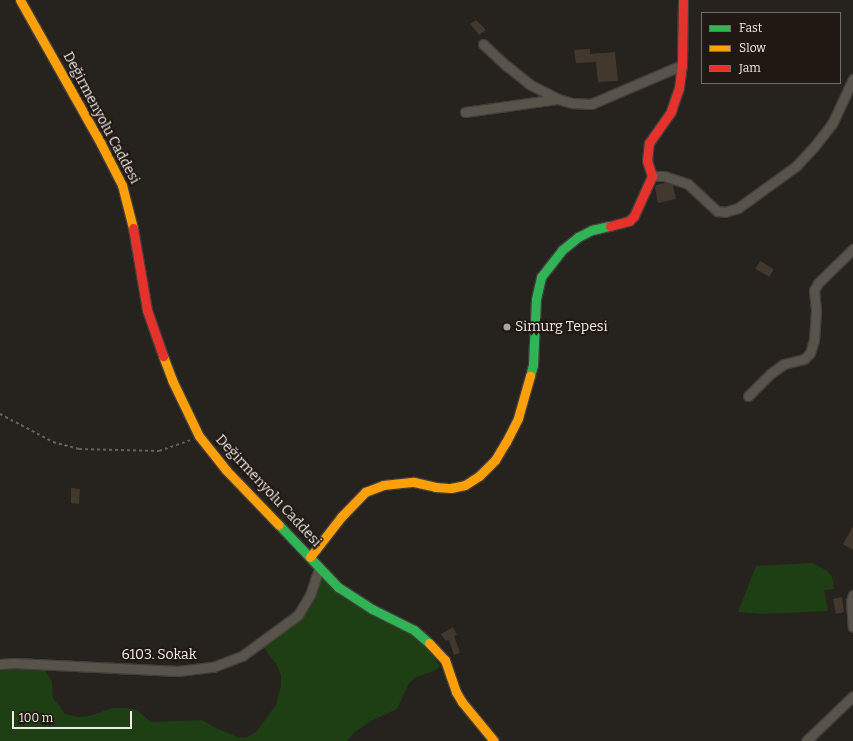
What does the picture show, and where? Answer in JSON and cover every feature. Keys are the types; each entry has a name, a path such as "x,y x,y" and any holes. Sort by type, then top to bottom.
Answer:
{"street":[{"name":"Değirmenyolu Caddesi","path":"20,0 101,144 122,185 128,204 142,285 153,329 163,358 199,436 226,470 310,557 319,569 352,597 414,630 437,650 445,660 456,692 462,702 494,741"},
{"path":"310,557 341,517 365,492 383,485 399,482 414,482 451,488 465,484 479,476 495,460 518,418 528,386 533,365 536,299 541,277 562,250 578,237 592,230 629,222 634,216 652,176 647,161 649,143 671,111 679,88 682,65 683,0"},
{"path":"483,44 529,84 558,99 572,103 591,104 682,65"},
{"path":"652,176 664,176 688,184 717,210 725,212 738,208 796,166 813,148 832,124 853,79"},
{"path":"465,112 558,99"},
{"path":"748,396 770,374 784,364 804,359 810,353 814,340 816,310 814,290 818,284 853,249"},
{"name":"6103. Sokak","path":"0,664 14,663 178,671 214,667 242,656 298,615 310,595 319,569"},
{"path":"853,595 851,601 853,627"},
{"path":"806,741 853,696"}],"path":[{"path":"0,414 53,442 79,449 159,451 182,445 199,436"}],"green space":[{"path":"812,563 826,570 832,576 834,589 824,590 828,611 762,614 738,612 756,566"},
{"path":"322,579 413,636 429,649 440,667 434,671 414,678 408,685 397,709 371,721 355,732 347,741 0,741 0,670 16,668 44,669 52,681 53,698 65,714 79,717 89,716 113,708 126,708 137,710 151,722 202,720 237,737 246,738 257,731 276,705 281,686 281,676 278,667 263,646 305,614 312,605"}],"building":[{"path":"476,20 486,30 479,35 470,24"},
{"path":"590,49 590,54 615,52 618,81 598,82 596,62 576,63 574,50"},
{"path":"666,183 673,185 676,199 658,203 655,188 656,185"},
{"path":"760,261 774,269 769,277 756,269"},
{"path":"71,488 80,489 79,504 71,503"},
{"path":"853,526 853,550 843,544"},
{"path":"842,597 844,612 836,614 833,599"},
{"path":"453,627 457,635 454,636 460,653 454,655 449,640 446,641 441,634"}],"traffic: fast":[{"path":"530,376 533,365 536,299 541,277 562,250 578,237 592,230 610,226"},
{"path":"279,525 338,587 372,609 414,630 429,643"}],"traffic: slow":[{"path":"20,0 101,144 122,185 133,228"},
{"path":"163,356 172,380 199,436 226,470 279,525"},
{"path":"310,557 341,517 365,492 383,485 414,482 435,487 451,488 465,485 479,476 495,460 506,442 518,418 530,376"},
{"path":"429,643 445,660 456,692 462,702 494,741"}],"traffic: jam":[{"path":"610,226 629,221 634,216 652,176 647,161 649,143 671,111 679,88 682,65 683,0"},
{"path":"133,228 147,310 163,356"}],"place":[{"name":"Simurg Tepesi","path":"507,327"}]}
